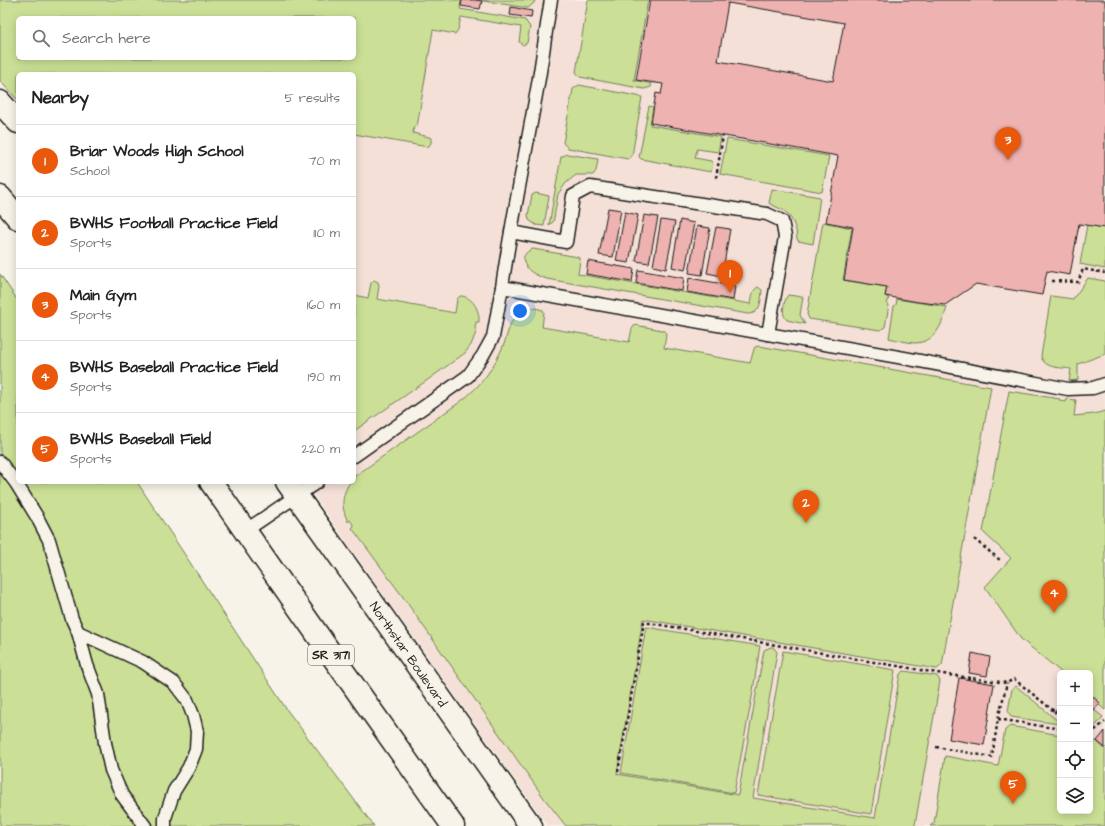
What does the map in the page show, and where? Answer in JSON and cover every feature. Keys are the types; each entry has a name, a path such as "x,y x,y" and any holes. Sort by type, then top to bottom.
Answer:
{"main road":[{"path":"0,102 16,120"},
{"path":"0,197 16,216"},
{"name":"SR 3171","path":"212,484 453,826"},
{"name":"Northstar Boulevard","path":"292,489 531,826"}],"lane":[{"path":"356,455 468,376 483,355 493,337 541,68 551,0"},
{"path":"511,232 566,242 573,196 590,187 767,214 782,221 784,237 768,334"},
{"path":"502,287 904,358 1068,389 1093,388 1105,384"},
{"path":"0,462 16,483"},
{"path":"17,484 37,517 48,540 72,619 78,632 87,665 98,694 111,770 122,795 145,826"},
{"path":"245,531 292,489 310,484"},
{"path":"78,632 143,662 174,683 187,700 197,731 196,749 189,767 174,791 165,818 165,826"}],"path":[{"path":"716,178 723,136"},
{"path":"1052,281 1078,282 1083,269 1105,273"},
{"path":"974,539 1000,560"},
{"path":"618,772 644,622 941,674 1007,683 1014,679 1055,712 1057,710"},
{"path":"936,747 992,756 998,719 1007,683"},
{"path":"998,719 1057,729"},
{"path":"1093,732 1105,722"}],"shaded area":[{"path":"0,0 1105,0 1105,826 548,826 306,484 356,484 356,72 16,72 16,102 0,83"}],"green space":[{"path":"0,0 461,0 460,9 525,20 530,27 527,43 523,45 519,42 521,27 461,17 458,30 455,34 433,30 417,127 414,126 413,133 431,138 431,143 428,147 356,134 356,72 16,72 16,98 0,81"},
{"path":"477,0 535,0 534,3 528,8"},
{"path":"588,0 648,0 634,80 652,84 651,87 644,89 580,77 576,72"},
{"path":"579,85 642,97 632,156 628,159 568,148 563,143 573,89"},
{"path":"649,106 653,107 650,125 721,137 718,152 697,149 695,158 711,161 713,164 711,172 641,159 639,157"},
{"path":"727,139 829,156 822,192 720,174"},
{"path":"567,154 598,159 596,171 593,175 576,175 566,183 558,194 553,222 549,225 561,157"},
{"path":"772,189 820,197 813,244 798,241 796,230 788,214 769,203"},
{"path":"536,193 549,196 544,226 536,225 529,220 528,215 532,195"},
{"path":"823,222 852,228 843,280 887,287 885,296 889,298 887,304 889,305 885,327 880,330 809,319 807,314"},
{"path":"1087,225 1105,228 1105,269 1080,264"},
{"path":"533,249 578,257 580,260 578,274 751,304 753,292 758,287 762,290 761,302 756,312 748,314 547,279 538,276 525,265 524,256"},
{"path":"0,274 16,298 16,484 138,484 287,710 374,826 0,826"},
{"path":"1088,278 1105,281 1105,354 1078,364 1078,380 1069,381 1071,369 1053,367 1045,363 1041,356 1051,296 1073,299"},
{"path":"374,280 378,282 379,286 377,299 455,313 457,299 460,296 465,297 472,301 475,305 479,322 476,322 475,329 477,330 471,345 465,353 356,430 356,295 368,298 371,283"},
{"path":"788,295 803,297 800,315 805,324 787,320 785,317 783,313"},
{"path":"897,299 947,307 943,320 933,336 928,340 914,343 889,338 894,306 896,305"},
{"path":"535,308 543,310 542,327 629,342 632,329 635,325 665,331 666,335 664,348 750,363 755,347 759,346 991,387 942,665 937,669 643,619 617,774 738,795 764,650 773,647 777,652 753,798 875,818 900,674 904,671 937,676 940,681 914,826 566,826 544,798 403,597 352,528 354,526 350,520 348,522 343,506 347,487 349,484 356,484 356,475 460,402 481,383 496,361 515,316 526,309"},
{"path":"1009,391 1060,399 1060,401 1066,402 1067,399 1076,400 1074,416 1094,414 1105,411 1105,710 1093,700 1093,670 1058,670 1021,639 985,587 1011,558 983,532"},
{"path":"646,627 760,646 734,793 621,773"},
{"path":"783,651 895,670 871,814 758,795"},
{"path":"1016,686 1057,720 1057,724 1011,717 1008,711 1012,689"},
{"path":"1093,709 1103,717 1093,729"},
{"path":"1010,726 1057,734 1057,814 1093,814 1093,740 1096,741 1105,749 1105,826 930,826 934,823 945,756 998,766 1005,730"}],"building":[{"path":"462,0 482,1 480,9 461,6"},
{"path":"650,0 1105,0 1105,228 1079,224 1070,275 1047,271 1042,295 976,284 945,305 885,296 887,287 844,280 853,227 826,222 838,156 651,123 656,93 661,94 663,84 636,80","holes":["728,3 844,23 833,81 718,61"]},
{"path":"511,7 532,11 531,18 510,15"},
{"path":"608,208 621,210 613,257 599,255"},
{"path":"625,212 638,215 629,263 616,261"},
{"path":"644,215 658,217 649,263 636,261"},
{"path":"661,220 675,222 666,269 653,266"},
{"path":"680,220 694,223 685,270 672,267"},
{"path":"697,226 710,228 702,275 689,273"},
{"path":"716,227 730,229 722,276 707,273"},
{"path":"588,261 634,269 632,282 586,274"},
{"path":"638,270 684,278 682,291 636,283"},
{"path":"689,278 735,286 733,300 687,292"},
{"path":"972,653 990,657 987,676 969,673"},
{"path":"959,678 994,684 984,745 949,739"},
{"path":"1093,697 1100,703 1094,710 1093,709"},
{"path":"1105,731 1105,748 1097,741"}],"place":[{"name":"Main Gym","path":"1008,160"},
{"name":"Briar Woods High School","path":"730,293"},
{"name":"BWHS Football Practice Field","path":"806,523"},
{"name":"BWHS Baseball Practice Field","path":"1054,613"},
{"name":"BWHS Baseball Field","path":"1013,804"}]}
